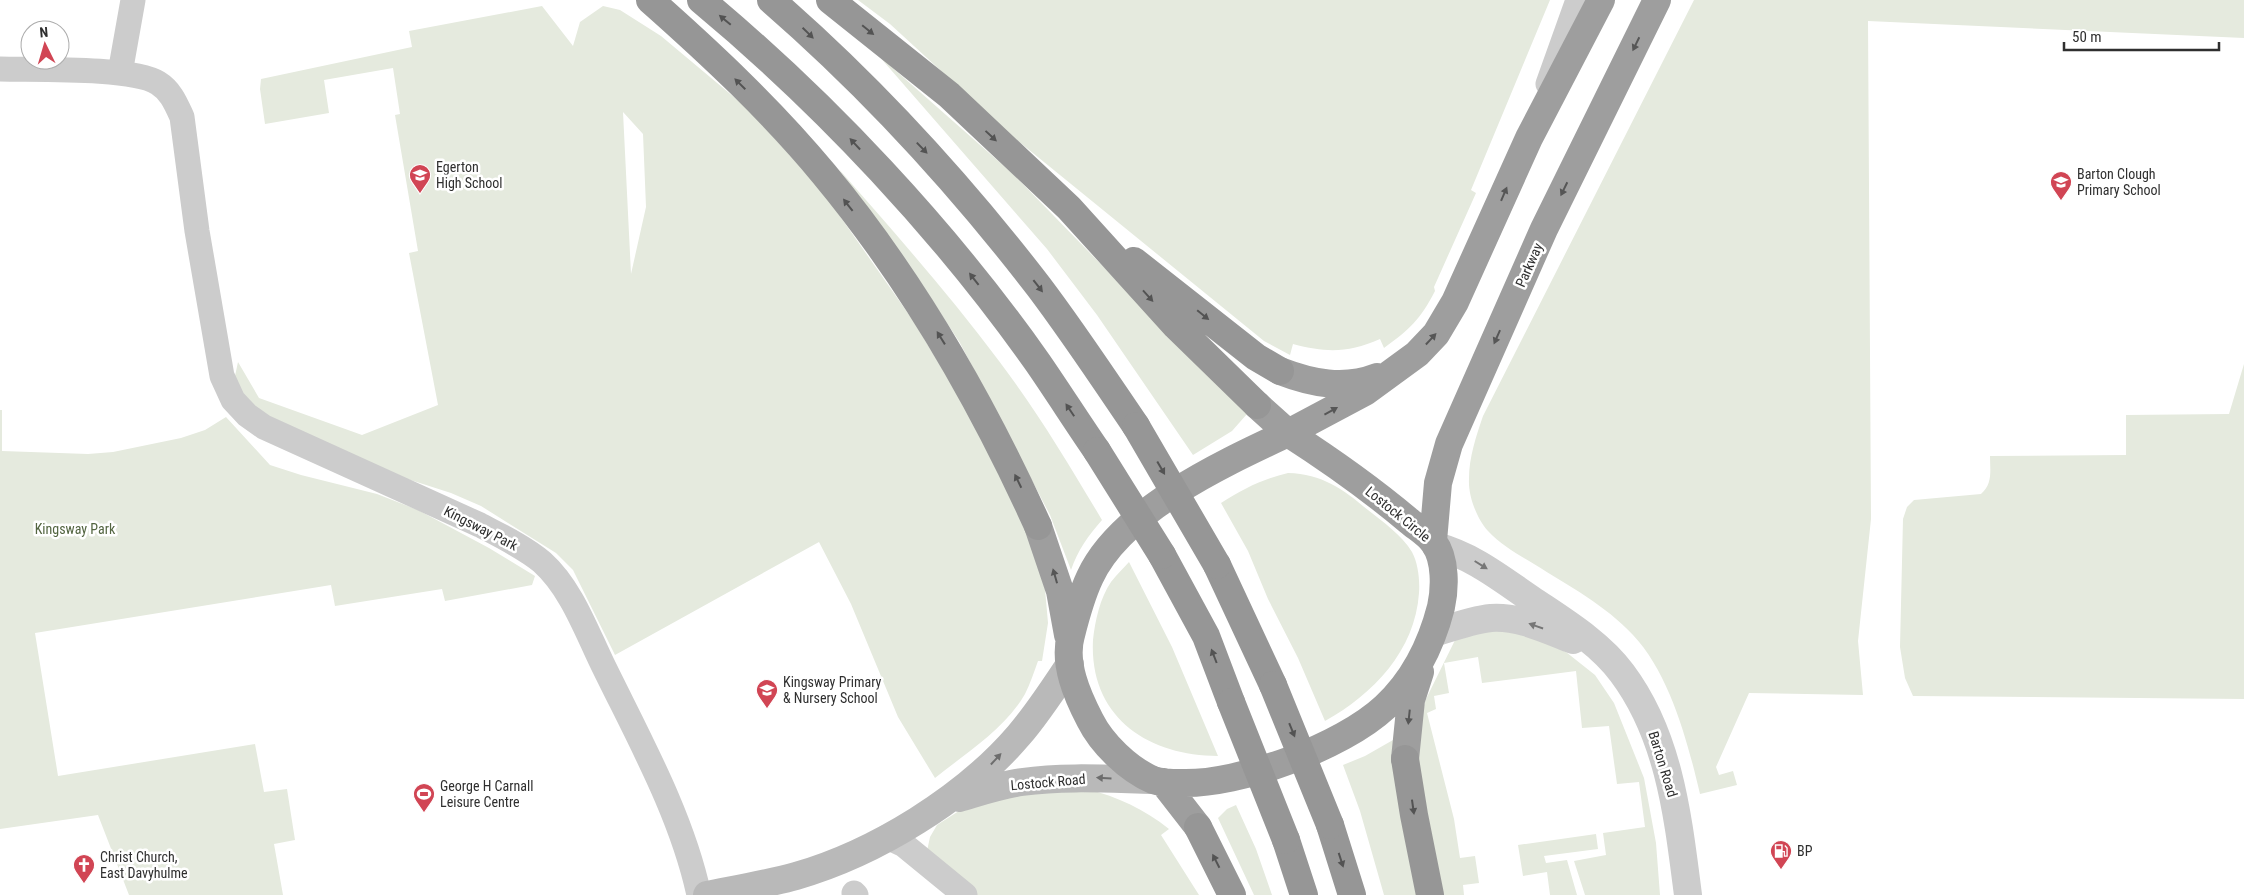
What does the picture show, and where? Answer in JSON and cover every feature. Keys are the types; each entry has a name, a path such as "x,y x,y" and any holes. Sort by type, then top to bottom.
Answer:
{"highway":[{"path":"650,0 694,39 762,107 823,173 871,235 915,298 954,360 990,424 1038,526 1060,591 1070,652"},
{"path":"701,0 740,33 821,108 898,190 970,274 1004,318 1037,362 1097,451 1162,555 1206,636 1286,840 1304,895"},
{"path":"772,0 857,80 933,159 971,203 1039,288 1136,426 1217,565 1273,685 1330,825 1352,895"},
{"path":"830,0 949,96 1069,208 1256,357 1280,371 1325,384 1349,384 1372,379 1394,370"},
{"path":"1069,208 1176,326 1288,433 1366,392 1417,354 1436,334 1446,320 1491,225 1529,138 1601,0"},
{"name":"Parkway","path":"1435,544 1438,483 1450,444 1544,229 1658,0"},
{"name":"Lostock Circle","path":"1288,433 1394,509 1435,544 1442,564 1444,582 1443,599 1430,643 1406,685 1384,708 1361,725 1318,748 1270,767 1219,781 1193,784 1158,781 1127,763 1106,744 1092,724 1075,685 1070,652 1079,604 1090,576 1106,552 1126,530 1151,509 1222,464 1288,433"},
{"path":"1430,643 1411,700 1405,759 1430,895"},
{"path":"1158,781 1198,827 1232,895"}],"main road":[{"name":"Lostock Road","path":"707,895 796,876 836,861 887,837 946,802 983,773 1019,736 1070,652"},
{"name":"Lostock Road","path":"946,802 1021,782 1083,777 1158,781"}],"street":[{"path":"120,73 133,0"},
{"path":"1529,138 1578,0"},
{"name":"Kingsway Park","path":"0,68 120,73 146,78 159,84 168,92 182,118 222,376 233,400 247,415 264,427 480,525 542,562 570,598 630,720 675,818 688,853 699,895"},
{"name":"Barton Road","path":"1435,544 1456,552 1490,570 1576,630 1621,672 1636,695 1657,740 1672,784 1688,895"},
{"name":"Barton Road","path":"1430,643 1475,621 1505,618 1536,626 1598,649"},
{"path":"887,837 904,846 965,895"}],"green space":[{"path":"858,0 1550,0 1471,190 1476,193 1434,287 1435,291 1419,317 1408,329 1384,348 1380,339 1358,347 1337,350 1316,349 1293,344 1290,355 1264,341 1012,136 890,24"},
{"path":"1694,0 2244,0 2244,38 1868,21 1871,519 1858,641 1863,695 1749,693 1716,767 1719,775 1733,771 1737,785 1700,794 1690,753 1676,710 1657,669 1646,651 1633,635 1611,614 1493,536 1477,514 1469,486 1469,471 1475,439 1483,416"},
{"path":"542,6 573,46 580,22 603,6 620,10 661,36 747,108 823,192 912,319 974,421 1029,537 1045,589 1048,623 1042,661 1038,661 1025,694 1017,707 996,729 935,778 898,717 851,604 819,542 615,655 573,570 556,553 481,506 451,493 370,467 248,406 235,376 238,362 259,398 362,435 438,405 409,253 418,251 395,115 400,114 393,68 324,80 329,113 265,124 260,89 261,79 412,47 409,31","holes":["623,112 643,134 646,207 631,274"]},
{"path":"878,55 1013,174 1247,414 1232,431 1193,455 1097,315 1047,249"},
{"path":"838,168 941,287 999,361 1040,419 1102,520 1084,544 1071,570 1050,515 960,343 919,280"},
{"path":"2244,364 2244,699 1913,696 1905,678 1900,647 1903,519 1907,507 1914,500 1981,494 1989,481 1990,456 2126,455 2126,415 2229,414"},
{"path":"0,410 2,410 2,451 88,454 113,452 181,438 205,430 226,417 270,465 301,475 377,494 418,510 489,548 535,576 532,585 445,601 442,589 335,606 331,585 35,633 58,776 255,744 264,792 287,789 295,840 274,844 283,895 129,895 98,815 0,829"},
{"path":"1288,473 1311,476 1341,489 1398,534 1412,552 1418,572 1419,593 1416,614 1400,652 1375,684 1343,710 1325,721 1298,658 1268,599 1248,551 1221,503 1253,485"},
{"path":"1129,562 1172,647 1218,756 1192,754 1168,749 1147,740 1128,727 1112,711 1101,691 1094,667 1093,640 1097,618 1107,588"},
{"path":"1508,626 1566,652 1595,675 1614,703 1644,778 1656,843 1660,895 1585,895 1574,861 1606,855 1603,833 1645,827 1639,782 1617,784 1609,726 1582,728 1576,671 1482,683 1478,657 1444,663 1449,693 1434,696 1436,709 1427,713 1454,819 1460,858 1475,856 1479,883 1463,885 1464,895 1439,895 1415,754 1421,715 1426,699 1460,630"},
{"path":"1393,740 1419,895 1384,895 1360,811 1343,765 1365,756"},
{"path":"1087,789 1130,804 1150,815 1169,829 1161,835 1199,895 969,895 927,851 930,837 937,825 962,809 995,795"},
{"path":"1236,805 1256,849 1272,895 1254,895 1218,818 1227,809"},
{"path":"1596,834 1598,849 1544,856 1546,863 1567,860 1577,895 1550,895 1547,872 1523,876 1518,845"}],"place":[{"name":"Egerton High School","path":"420,194"},
{"name":"Barton Clough Primary School","path":"2061,201"},
{"name":"Kingsway Primary & Nursery School","path":"767,709"},
{"name":"George H Carnall Leisure Centre","path":"424,813"},
{"name":"BP","path":"1781,870"},
{"name":"Christ Church, East Davyhulme","path":"84,884"}]}
